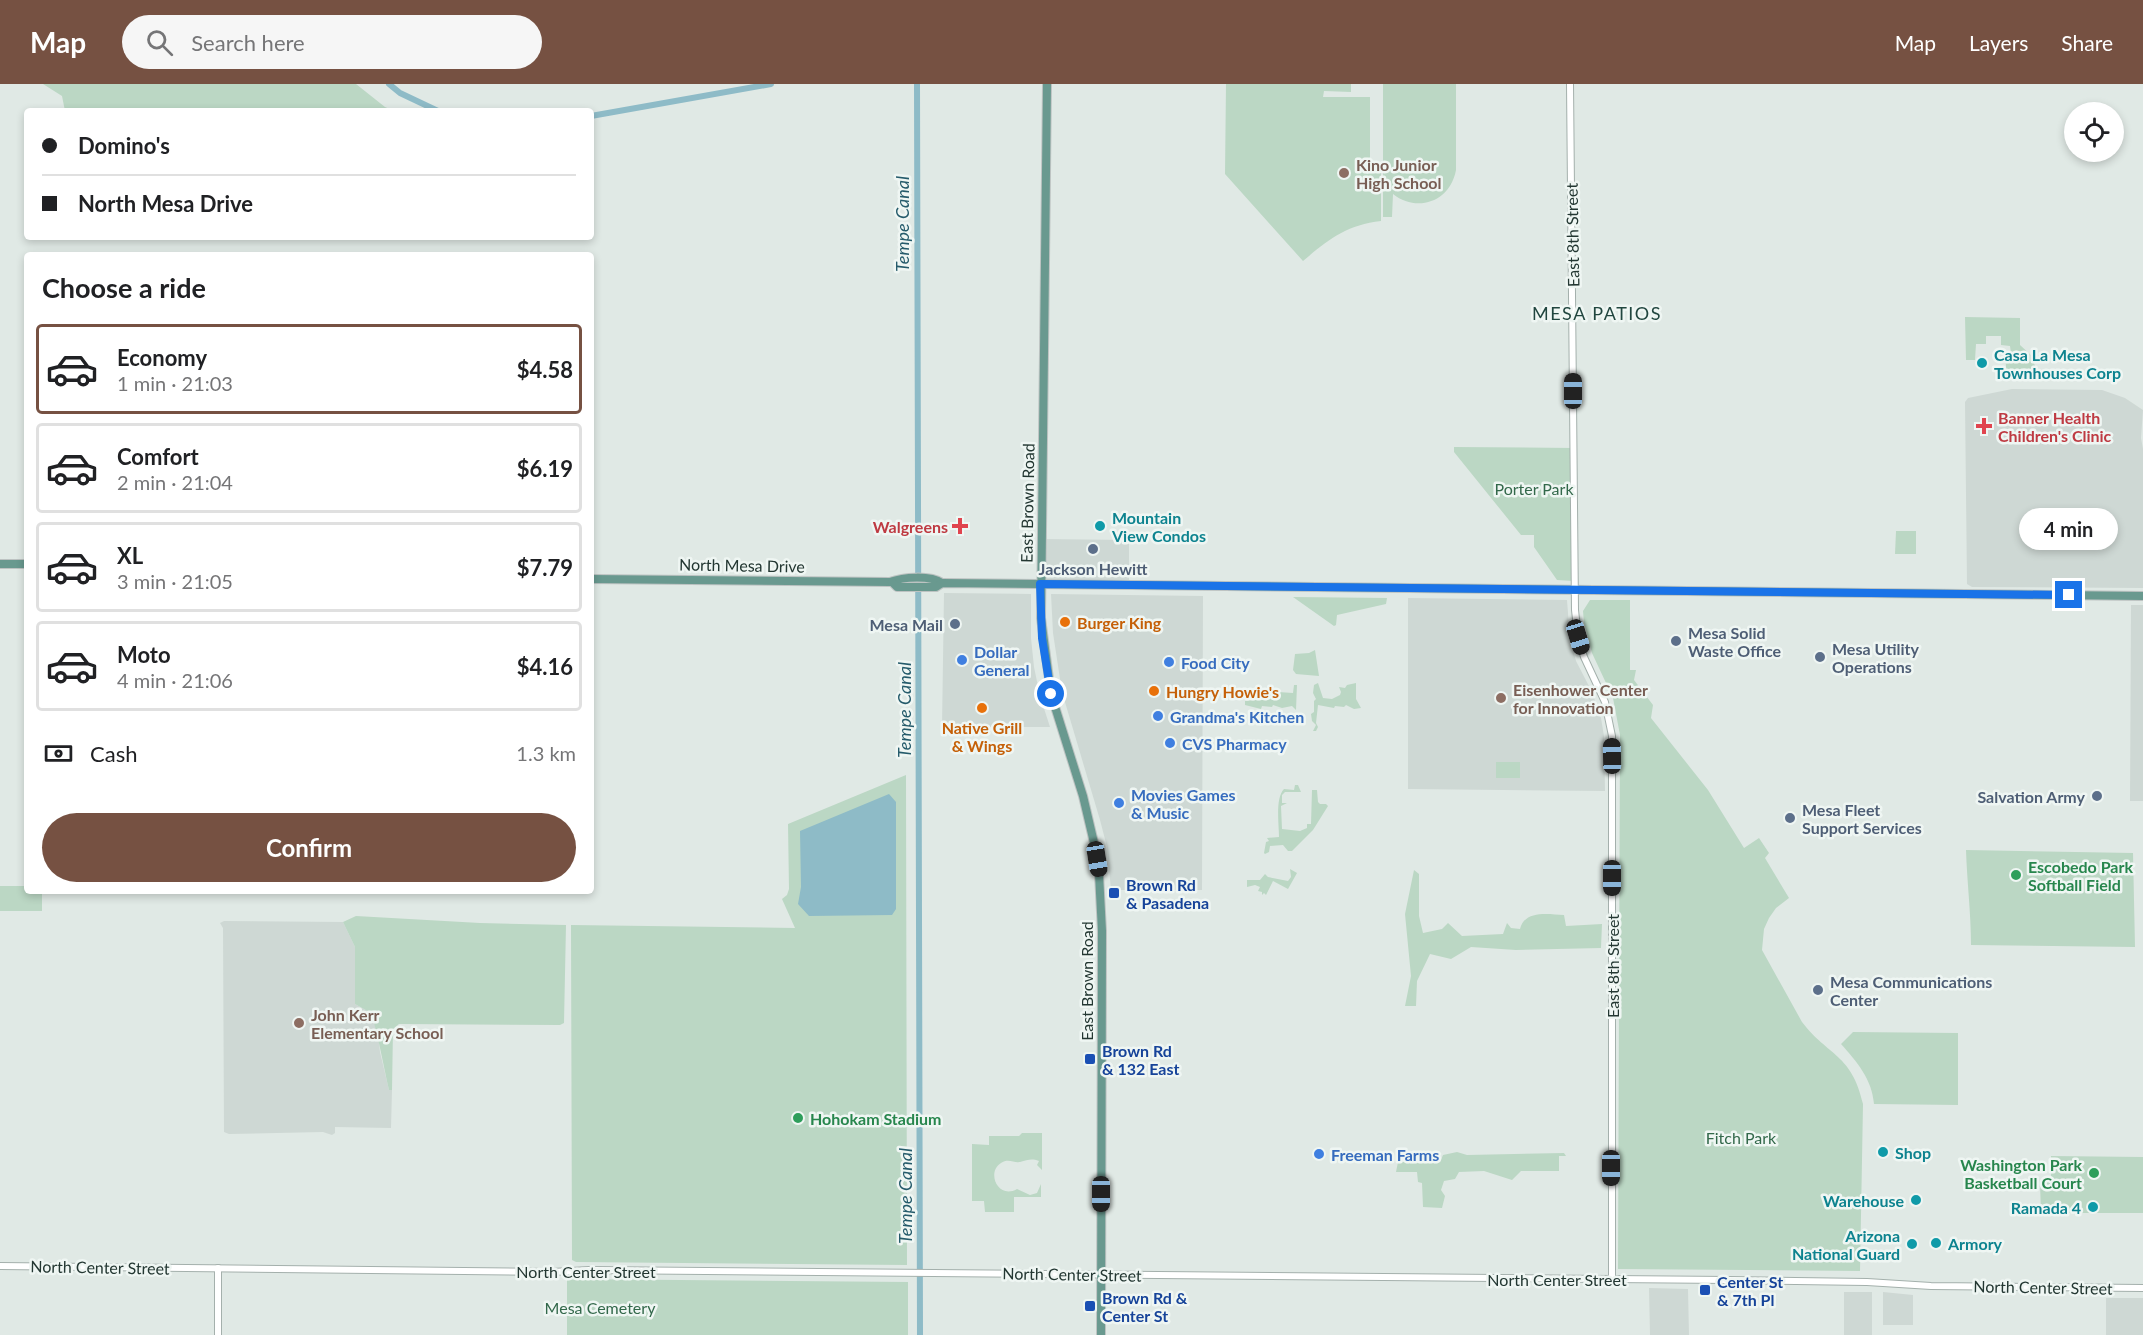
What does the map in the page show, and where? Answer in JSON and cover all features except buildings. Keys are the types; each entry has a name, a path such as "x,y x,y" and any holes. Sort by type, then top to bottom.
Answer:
{"main road":[{"name":"East Brown Road","path":"1047,84 1040,584 1042,638 1051,694 1084,800 1100,874 1102,931 1101,1335"},
{"path":"0,564 24,564"},
{"name":"North Mesa Drive","path":"594,579 892,582 897,587 912,583 925,583 936,587 942,583 2143,596"}],"street":[{"name":"East 8th Street","path":"1570,84 1575,591 1578,637 1584,657 1605,702 1612,736 1612,1280"},
{"name":"North Center Street","path":"0,1266 1867,1282 1932,1286 2143,1288"},
{"path":"218,1268 218,1335"}],"shaded area":[{"path":"2012,389 2102,390 2125,398 2143,410 2141,438 2143,449 2143,588 1972,587 1967,584 1965,402 1968,398"},
{"path":"1041,539 1129,540 1129,585 1040,584"},
{"path":"944,593 1031,594 1031,638 1034,667 1050,727 942,727"},
{"path":"1051,594 1203,596 1202,890 1111,890 1107,847 1062,692 1053,633"},
{"name":"Eisenhower Center for Innovation","path":"1408,598 1567,600 1570,639 1576,661 1592,692 1601,718 1604,736 1605,791 1408,789"},
{"path":"2131,605 2143,605 2143,801 2130,801"},
{"name":"John Kerr Elementary School","path":"224,921 343,922 355,947 355,1004 371,1013 378,1034 389,1090 392,1090 391,1128 335,1127 335,1133 332,1135 323,1132 229,1134 224,1132 223,928 220,923"},
{"path":"1649,1288 1688,1289 1689,1335 1650,1335"},
{"path":"1844,1292 1872,1292 1872,1335 1844,1335"},
{"path":"1883,1292 1913,1295 1913,1325 1883,1325"},
{"path":"2106,1298 2143,1298 2143,1335 2106,1335"}],"green space":[{"path":"43,84 356,84 387,108 64,108 62,96"},
{"name":"Kino Junior High School","path":"1226,84 1351,84 1351,92 1324,91 1323,97 1370,97 1370,162 1381,162 1381,221 1358,226 1338,235 1303,261 1225,174"},
{"path":"1383,84 1456,84 1456,170 1453,181 1440,197 1422,203 1402,200 1393,194 1392,217 1383,217"},
{"path":"1965,317 2020,318 2020,345 2033,357 2038,372 2037,377 2007,378 2005,354 2011,353 2010,346 2001,345 2001,336 1986,336 1986,344 1976,344 1975,360 1966,360"},
{"name":"Porter Park","path":"1454,447 1574,448 1574,581 1557,580 1534,547 1534,535 1521,535 1454,452"},
{"path":"1896,531 1916,531 1916,554 1895,554"},
{"path":"1293,597 1387,598 1386,604 1337,615 1334,626"},
{"name":"Fitch Park","path":"1590,600 1630,600 1630,670 1636,670 1634,680 1653,705 1651,718 1708,790 1744,848 1759,838 1769,853 1765,858 1789,898 1776,908 1769,918 1764,929 1762,950 1802,1022 1846,1065 1858,1088 1863,1104 1860,1271 1618,1269 1620,735 1613,698 1592,653 1584,623 1583,611"},
{"path":"1315,650 1319,676 1296,674 1293,670 1295,654"},
{"path":"1318,683 1323,698 1332,699 1340,695 1339,687 1345,688 1347,685 1356,683 1356,699 1361,708 1354,709 1346,705 1334,708 1318,705 1316,723 1318,727 1316,731 1313,731 1316,725 1312,721 1311,714 1314,712 1316,699 1313,693 1314,685"},
{"path":"1294,685 1297,685 1296,710 1292,706 1282,708 1273,705 1272,707 1262,706 1261,709 1245,705 1245,701 1256,700 1260,697 1262,700 1267,699 1270,694 1279,695 1278,692 1293,693"},
{"path":"1496,762 1520,762 1520,778 1496,778"},
{"path":"906,775 907,1265 576,1262 572,1260 571,925 795,928 782,899 787,895 789,889 788,824"},
{"path":"1295,785 1298,785 1301,792 1285,792 1282,795 1282,803 1287,803 1281,806 1282,829 1300,831 1307,828 1307,824 1311,824 1312,790 1317,790 1320,804 1328,806 1313,830 1292,851 1288,851 1283,845 1270,846 1269,852 1265,854 1266,842 1269,841 1267,838 1279,837 1278,805 1281,793 1284,789 1294,790"},
{"path":"1966,850 2133,853 2135,947 1971,945"},
{"path":"1290,869 1297,873 1288,889 1273,881 1266,895 1264,893 1262,895 1262,892 1258,891 1260,887 1255,885 1247,887 1247,880 1260,880 1265,874 1268,877 1288,881 1291,877"},
{"path":"1414,870 1419,874 1419,916 1423,933 1442,929 1448,923 1462,936 1503,934 1507,923 1511,928 1520,929 1523,923 1532,916 1564,915 1566,926 1602,924 1601,948 1516,950 1471,947 1451,959 1430,954 1417,981 1416,1006 1405,1006 1411,976 1405,914"},
{"path":"0,886 24,886 24,894 42,894 42,911 0,911"},
{"path":"356,916 566,925 564,1023 560,1025 399,1024 393,1029 392,1090 389,1090 371,1013 355,1004 355,947 343,922"},
{"path":"1853,1032 1958,1033 1958,1105 1874,1104 1867,1079 1841,1044"},
{"path":"1022,1133 1042,1133 1042,1170 1037,1165 1039,1161 1036,1160 1006,1161 997,1167 994,1178 996,1184 1004,1191 1017,1189 1030,1195 1037,1193 1041,1184 1041,1197 1014,1197 1014,1212 985,1212 984,1201 972,1201 972,1144 989,1145 989,1136 1019,1136"},
{"path":"1457,1152 1467,1155 1564,1153 1566,1156 1559,1156 1559,1171 1521,1171 1512,1180 1484,1171 1459,1172 1455,1179 1444,1181 1441,1190 1445,1196 1442,1208 1423,1207 1422,1183 1418,1182 1417,1172 1396,1172 1398,1162 1440,1162 1443,1155"},
{"path":"2051,1156 2143,1157 2143,1213 2041,1213 2040,1183 2051,1182"},
{"name":"Mesa Cemetery","path":"567,1279 908,1282 908,1335 567,1335"}],"water":[{"path":"889,794 896,802 896,909 892,915 809,916 798,904 801,887 800,831"}],"waterway":[{"path":"389,84 400,93 432,108"},
{"path":"594,115 771,84"},
{"name":"Tempe Canal","path":"917,84 920,1335"}],"place":[{"name":"Kino Junior High School","path":"1344,173"},
{"name":"Casa La Mesa Townhouses Corp","path":"1982,363"},
{"name":"Banner Health Children's Clinic","path":"1984,426"},
{"name":"Walgreens","path":"960,526"},
{"name":"Mountain View Condos","path":"1100,526"},
{"name":"Jackson Hewitt","path":"1093,549"},
{"name":"Burger King","path":"1065,622"},
{"name":"Mesa Mail","path":"955,624"},
{"name":"Mesa Solid Waste Office","path":"1676,641"},
{"name":"Mesa Utility Operations","path":"1820,657"},
{"name":"Dollar General","path":"962,660"},
{"name":"Food City","path":"1169,662"},
{"name":"Hungry Howie's","path":"1154,691"},
{"name":"Eisenhower Center for Innovation","path":"1501,698"},
{"name":"Native Grill & Wings","path":"982,708"},
{"name":"Grandma's Kitchen","path":"1158,716"},
{"name":"CVS Pharmacy","path":"1170,743"},
{"name":"Salvation Army","path":"2097,796"},
{"name":"Movies Games & Music","path":"1119,803"},
{"name":"Mesa Fleet Support Services","path":"1790,818"},
{"name":"Escobedo Park Softball Field","path":"2016,875"},
{"name":"Brown Rd & Pasadena","path":"1114,893"},
{"name":"Mesa Communications Center","path":"1818,990"},
{"name":"John Kerr Elementary School","path":"299,1023"},
{"name":"Brown Rd & 132 East","path":"1090,1059"},
{"name":"Hohokam Stadium","path":"798,1118"},
{"name":"Shop","path":"1883,1152"},
{"name":"Freeman Farms","path":"1319,1154"},
{"name":"Washington Park Basketball Court","path":"2094,1173"},
{"name":"Warehouse","path":"1916,1200"},
{"name":"Ramada 4","path":"2093,1207"},
{"name":"Armory","path":"1936,1243"},
{"name":"Arizona National Guard","path":"1912,1244"},
{"name":"Center St & 7th Pl","path":"1705,1290"},
{"name":"Brown Rd & Center St","path":"1090,1306"}],"district":[{"name":"MESA PATIOS","path":"1597,313"}],"route":[{"path":"1051,694 1042,638 1040,584 2069,595"}]}
